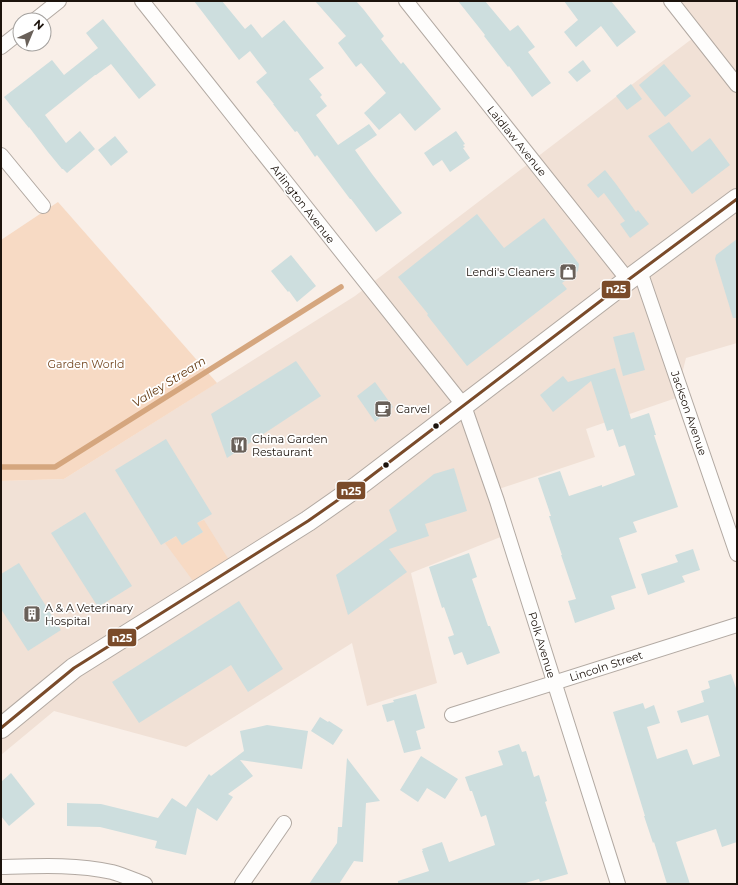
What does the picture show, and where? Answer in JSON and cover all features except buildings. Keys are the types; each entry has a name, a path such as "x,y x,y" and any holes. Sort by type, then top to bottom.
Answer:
{"main road":[{"path":"1,728 74,668 308,521 358,486 737,199"}],"street":[{"path":"46,12 59,1"},
{"name":"Arlington Avenue","path":"142,1 464,406"},
{"name":"Laidlaw Avenue","path":"406,1 634,276"},
{"path":"671,1 737,85"},
{"path":"1,47 12,38"},
{"path":"1,155 43,206"},
{"name":"Jackson Avenue","path":"634,276 737,554"},
{"name":"Polk Avenue","path":"464,406 497,502 618,884"},
{"name":"Lincoln Street","path":"452,715 737,625"},
{"path":"242,884 284,823"},
{"path":"1,868 50,865 75,867 113,872 145,884"}],"shaded area":[{"path":"668,1 737,1 737,343 686,358 676,398 586,429 595,457 490,492 503,536 411,573 437,683 367,706 352,643 186,747 54,711 1,755 1,481 64,479 355,296 693,38"}],"green space":[{"name":"Garden World","path":"58,202 217,383 64,479 1,481 1,240"},
{"path":"204,520 234,568 199,589 165,543 177,536 182,545 203,532 197,523"}],"waterway":[{"name":"Valley Stream","path":"1,467 55,467 341,287"}],"transit line":[{"name":"n25","path":"1,728 74,668 308,521 358,486 628,280 737,199"}],"place":[{"name":"Lendi's Cleaners","path":"568,272"},
{"name":"Carvel","path":"383,409"},
{"name":"China Garden Restaurant","path":"239,445"},
{"name":"A & A Veterinary Hospital","path":"32,614"}]}
